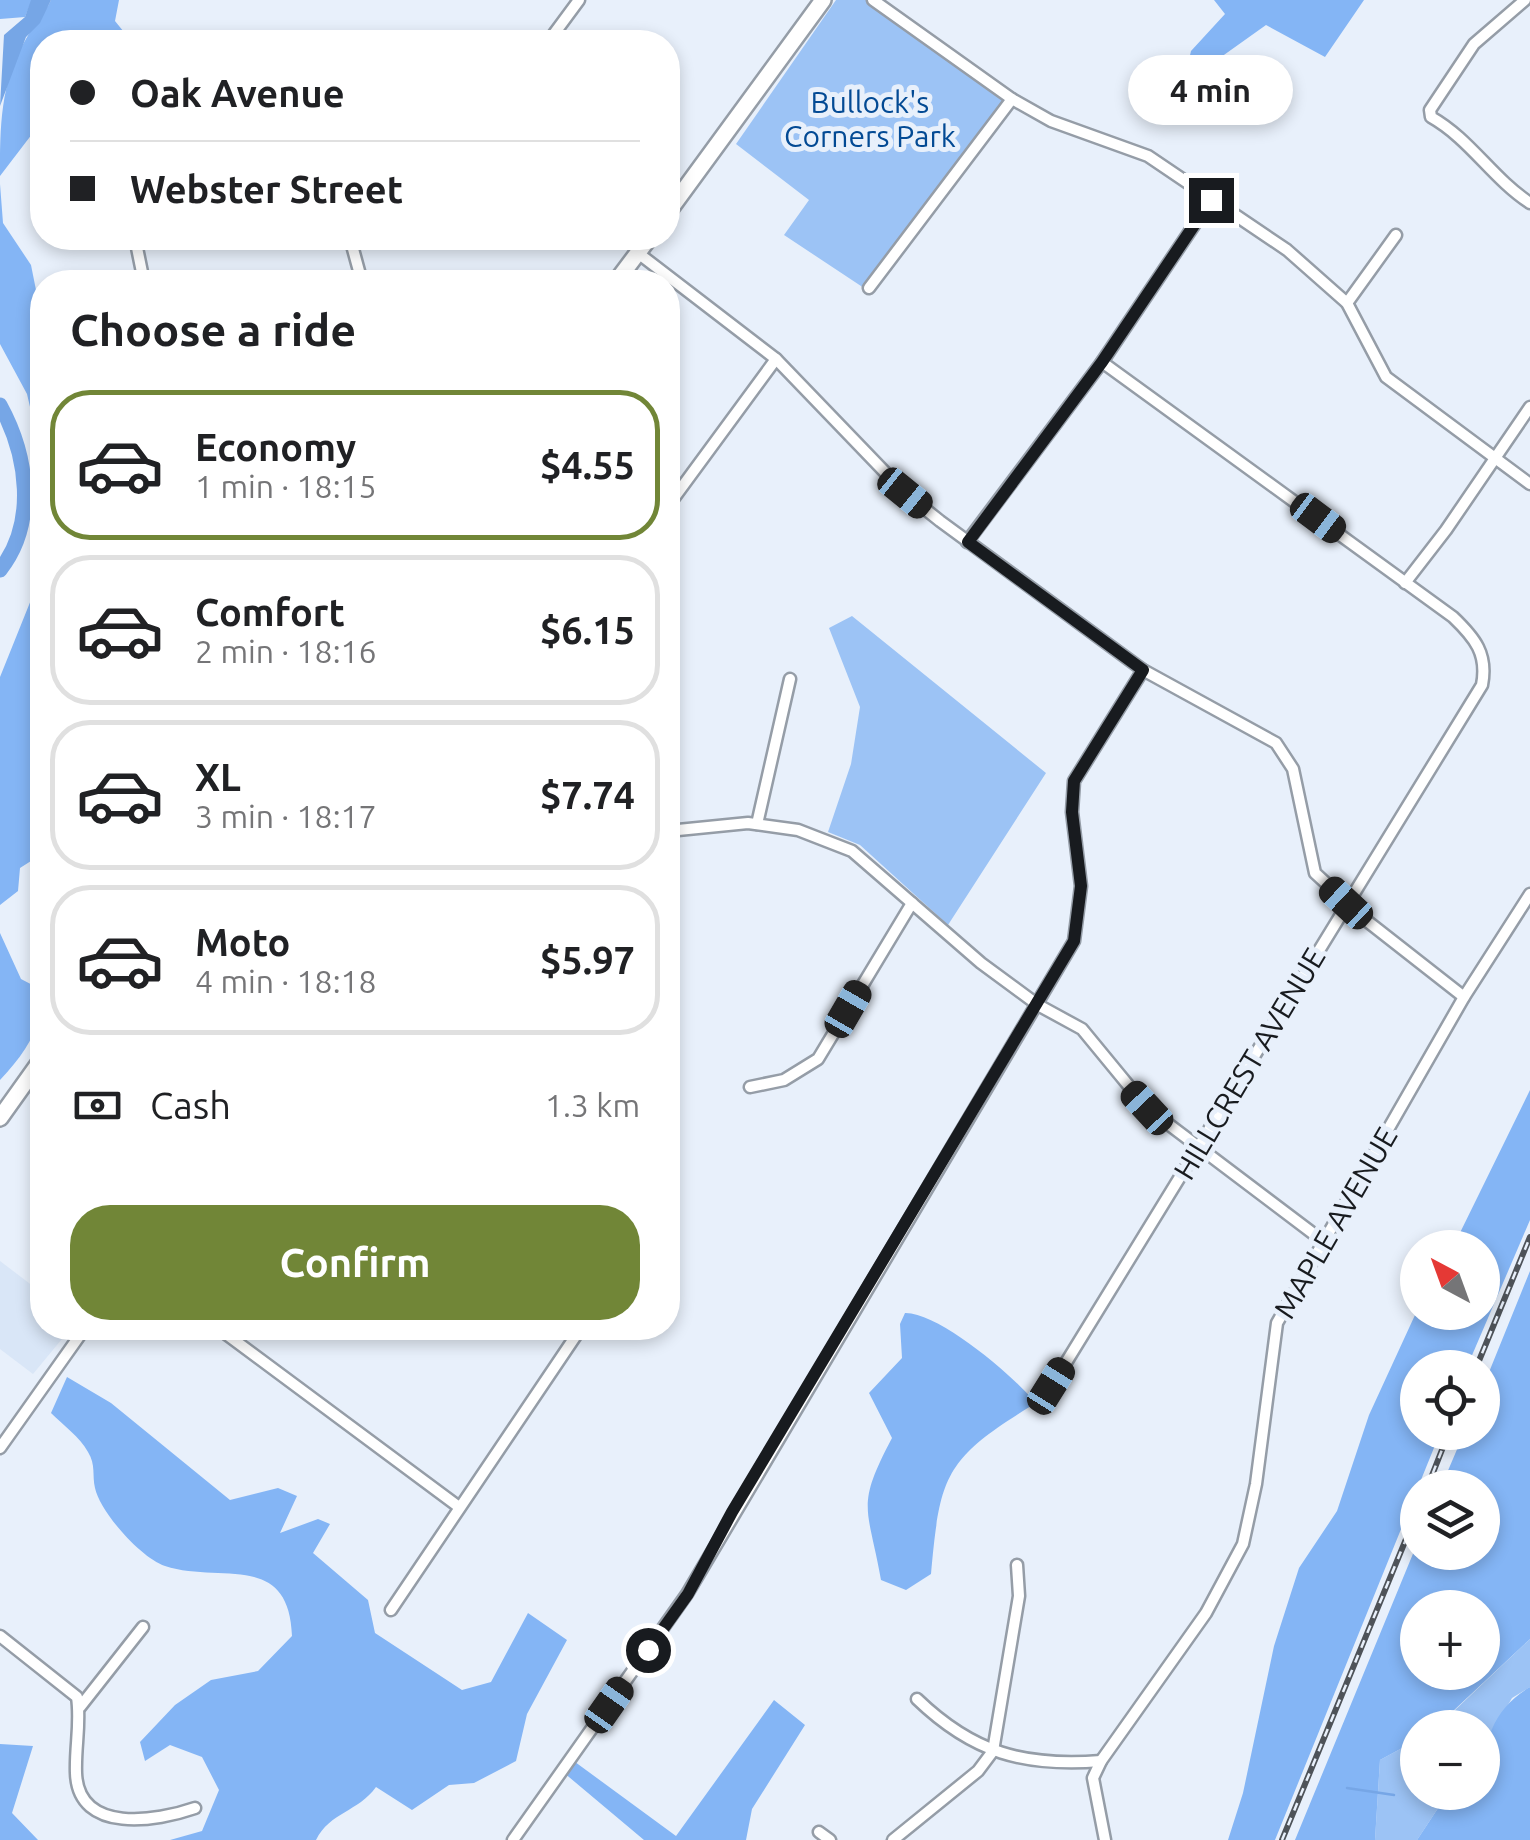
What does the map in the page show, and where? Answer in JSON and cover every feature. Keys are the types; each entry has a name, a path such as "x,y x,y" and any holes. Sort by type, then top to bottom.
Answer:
{"main road":[{"path":"680,196 823,0"},
{"path":"625,270 641,250"},
{"path":"0,1118 30,1076"}],"street":[{"path":"874,0 1012,100 1050,121 1148,156 1287,250 1347,304 1386,377 1494,461 1530,484"},
{"path":"1525,0 1474,44 1430,110 1431,118 1459,133 1492,174 1530,202"},
{"path":"556,30 575,2"},
{"path":"869,288 1012,100"},
{"path":"968,542 1102,362 1211,200"},
{"path":"1347,304 1396,235"},
{"path":"638,254 659,270"},
{"path":"680,286 776,360 905,493 968,542 1143,670 1276,744 1293,769 1315,872 1346,903 1464,997"},
{"path":"680,490 776,360"},
{"path":"1102,362 1259,471 1405,583 1530,407"},
{"name":"HILLCREST AVENUE","path":"1051,1386 1482,685 1486,667 1482,649 1468,630 1405,583"},
{"path":"513,1840 688,1594 732,1512 1074,941 1079,918 1074,781 1143,670"},
{"path":"757,824 790,678"},
{"path":"680,830 757,824 798,830 852,851 1038,1005 1082,1029 1147,1108 1323,1242"},
{"name":"MAPLE AVENUE","path":"1100,1762 1231,1573 1252,1510 1276,1323 1464,997 1530,894"},
{"path":"750,1087 794,1076 818,1060 912,902"},
{"path":"0,1448 76,1340"},
{"path":"244,1340 459,1506"},
{"path":"391,1610 573,1340"},
{"path":"893,1840 978,1771 993,1752 1020,1596 1017,1564"},
{"path":"80,1707 143,1627"},
{"path":"0,1636 67,1686 80,1707 76,1779 92,1807 131,1822 195,1808"},
{"path":"917,1699 959,1734 993,1752 1046,1763 1100,1762 1093,1778 1104,1840"},
{"path":"819,1832 830,1840"}],"shaded area":[{"path":"0,0 32,0 25,17 0,19"},
{"path":"31,0 51,0 40,23 26,37 0,106 4,35 25,17"},
{"path":"51,0 119,0 115,21 122,30 32,30"},
{"path":"1214,0 1364,0 1325,57 1266,25 1193,77 1187,68 1191,51 1225,14"},
{"path":"29,34 30,137 0,176 6,89"},
{"path":"0,184 3,223 32,270 30,407 0,344"},
{"path":"30,602 30,862 20,868 18,891 0,905 0,677"},
{"path":"0,933 21,979 30,984 30,1041 0,1080"},
{"path":"1530,1090 1530,1220 1500,1290 1500,1230 1461,1230"},
{"path":"0,1261 30,1284 30,1340 61,1340 33,1374 0,1349"},
{"path":"1530,1271 1530,1639 1500,1667 1500,1590 1400,1590 1400,1690 1476,1690 1454,1710 1400,1710 1400,1749 1380,1760 1375,1840 1295,1840 1406,1570 1500,1570 1500,1470 1448,1470 1457,1450 1500,1450 1498,1350"},
{"path":"905,1313 919,1315 954,1333 1032,1399 1031,1406 980,1441 952,1473 938,1513 931,1574 906,1590 881,1580 868,1508 873,1479 892,1438 869,1393 902,1358 900,1324"},
{"path":"1408,1330 1483,1330 1474,1350 1400,1350 1400,1450 1433,1450 1425,1470 1400,1470 1400,1532 1275,1840 1228,1840 1243,1793 1274,1646 1299,1568 1337,1511 1369,1415"},
{"path":"67,1377 111,1403 230,1500 278,1488 297,1496 280,1533 318,1519 330,1524 313,1553 368,1600 375,1633 462,1690 491,1682 528,1613 567,1640 527,1714 516,1761 474,1783 449,1785 412,1810 376,1787 329,1823 316,1840 170,1840 202,1831 219,1790 202,1757 170,1745 145,1761 140,1742 175,1705 211,1680 258,1671 292,1636 288,1609 278,1591 265,1581 165,1566 123,1533 98,1498 88,1452 51,1413"},
{"path":"1530,1687 1530,1840 1417,1840 1437,1810 1500,1810 1500,1714"},
{"path":"774,1700 805,1725 752,1809 746,1840 644,1840 563,1772 571,1759 676,1836"},
{"path":"0,1744 33,1746 12,1813 38,1840 0,1840"}],"green space":[{"name":"Bullock's Corners Park","path":"836,0 867,0 1006,100 864,288 784,235 809,200 736,144"},
{"path":"852,616 1046,773 948,925 860,845 828,832 851,764 860,707 829,628"},
{"path":"1530,1639 1530,1687 1512,1698 1500,1718 1500,1710 1455,1710 1476,1690 1500,1690 1500,1667"},
{"path":"1400,1749 1400,1810 1437,1810 1417,1840 1375,1840 1380,1760"}],"waterway":[{"path":"0,405 17,446 24,489 20,532 0,570"},
{"path":"1347,1788 1394,1795"}],"railway":[{"path":"1483,1350 1530,1237"},
{"path":"1434,1470 1442,1450"},
{"path":"1282,1840 1400,1554"}],"route":[{"path":"648,1650 688,1594 732,1512 1074,941 1081,886 1072,812 1074,781 1143,670 968,542 1102,362 1211,200"}]}
